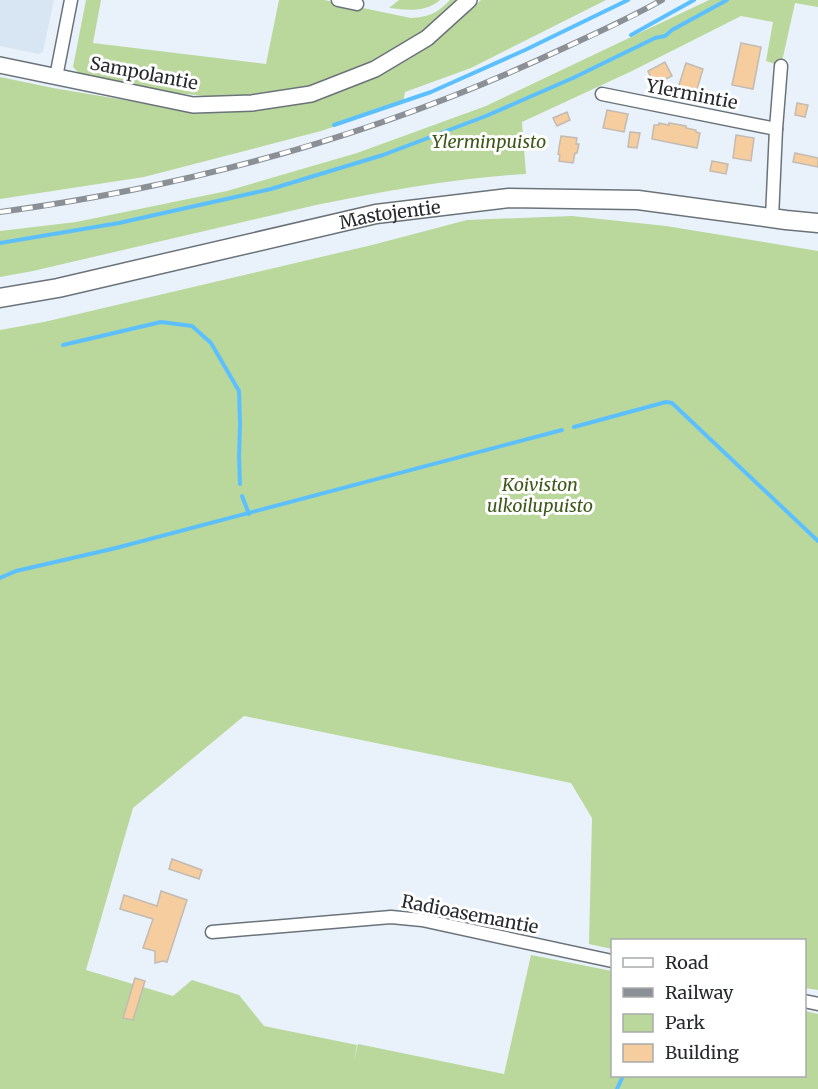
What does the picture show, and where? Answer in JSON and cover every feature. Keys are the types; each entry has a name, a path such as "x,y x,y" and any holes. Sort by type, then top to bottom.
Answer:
{"main road":[{"name":"Mastojentie","path":"0,298 58,288 376,214 509,198 638,200 818,223"},
{"name":"Mastojentie","path":"779,219 818,231"}],"street":[{"path":"56,77 71,0"},
{"path":"338,0 357,4"},
{"name":"Sampolantie","path":"0,65 193,105 252,103 311,94 375,69 427,38 469,0"},
{"path":"779,219 776,129 781,66"},
{"name":"Ylermintie","path":"602,94 776,129"},
{"name":"Radioasemantie","path":"212,932 391,917 422,920 611,961"}],"shaded area":[{"path":"0,0 54,0 43,52 38,54 0,46"}],"green space":[{"path":"86,0 101,0 93,43 266,64 279,0 324,0 411,18 433,14 450,0 460,0 426,31 366,67 315,85 255,96 214,97 167,92 79,73 73,67"},
{"path":"399,0 440,0 422,9 389,8"},
{"path":"481,0 606,0 471,68 405,92 403,103 321,131 144,177 0,199 0,77 172,108 233,112 299,104 383,74 411,58 450,29"},
{"name":"Ylerminpuisto","path":"709,0 818,0 818,7 795,3 781,66 766,61 773,22 741,16 632,71 522,122 526,174 447,182 316,205 0,277 0,231 76,222 227,191 357,153 486,106"},
{"name":"Koiviston ulkoilupuisto","path":"572,216 666,226 818,251 818,990 806,988 806,939 611,939 611,949 589,944 592,818 571,783 244,716 133,808 86,970 173,996 192,980 239,995 264,1026 357,1045 354,1061 358,1044 504,1074 531,955 611,971 611,1077 806,1077 806,1011 818,1014 818,1089 0,1089 0,330 44,322 372,245 467,220"}],"building":[{"path":"741,43 761,47 753,89 732,85"},
{"path":"665,62 672,76 654,85 648,71"},
{"path":"686,63 703,69 695,96 677,91"},
{"path":"797,103 808,105 805,117 795,115"},
{"path":"607,110 628,114 624,132 603,128"},
{"path":"567,112 570,120 557,126 553,118"},
{"path":"659,123 686,126 686,128 696,130 700,133 697,148 652,139 654,125 659,125"},
{"path":"630,132 640,133 637,148 628,147"},
{"path":"736,135 754,138 751,161 733,158"},
{"path":"561,136 577,138 576,144 579,144 573,163 559,161"},
{"path":"795,153 818,158 818,167 793,162"},
{"path":"712,161 728,164 726,174 710,171"},
{"path":"172,859 202,870 199,879 169,869"},
{"path":"161,891 187,900 167,962 155,963 155,951 143,948 153,919 120,909 124,895 157,906"},
{"path":"135,978 145,981 133,1020 123,1018"}],"waterway":[{"path":"334,125 431,92 628,0"},
{"path":"631,35 694,0"},
{"path":"0,243 119,223 271,189 383,155 486,116 573,78 655,38 665,36 727,0"},
{"path":"63,345 161,322 192,326 211,343 239,391 240,484"},
{"path":"574,427 666,402 672,403 818,541"},
{"path":"0,578 16,571 116,548 562,430"},
{"path":"242,496 249,514"},
{"path":"617,1089 623,1077"}],"railway":[{"path":"0,212 73,201 217,171 359,130 497,78 601,31 662,0"}]}
